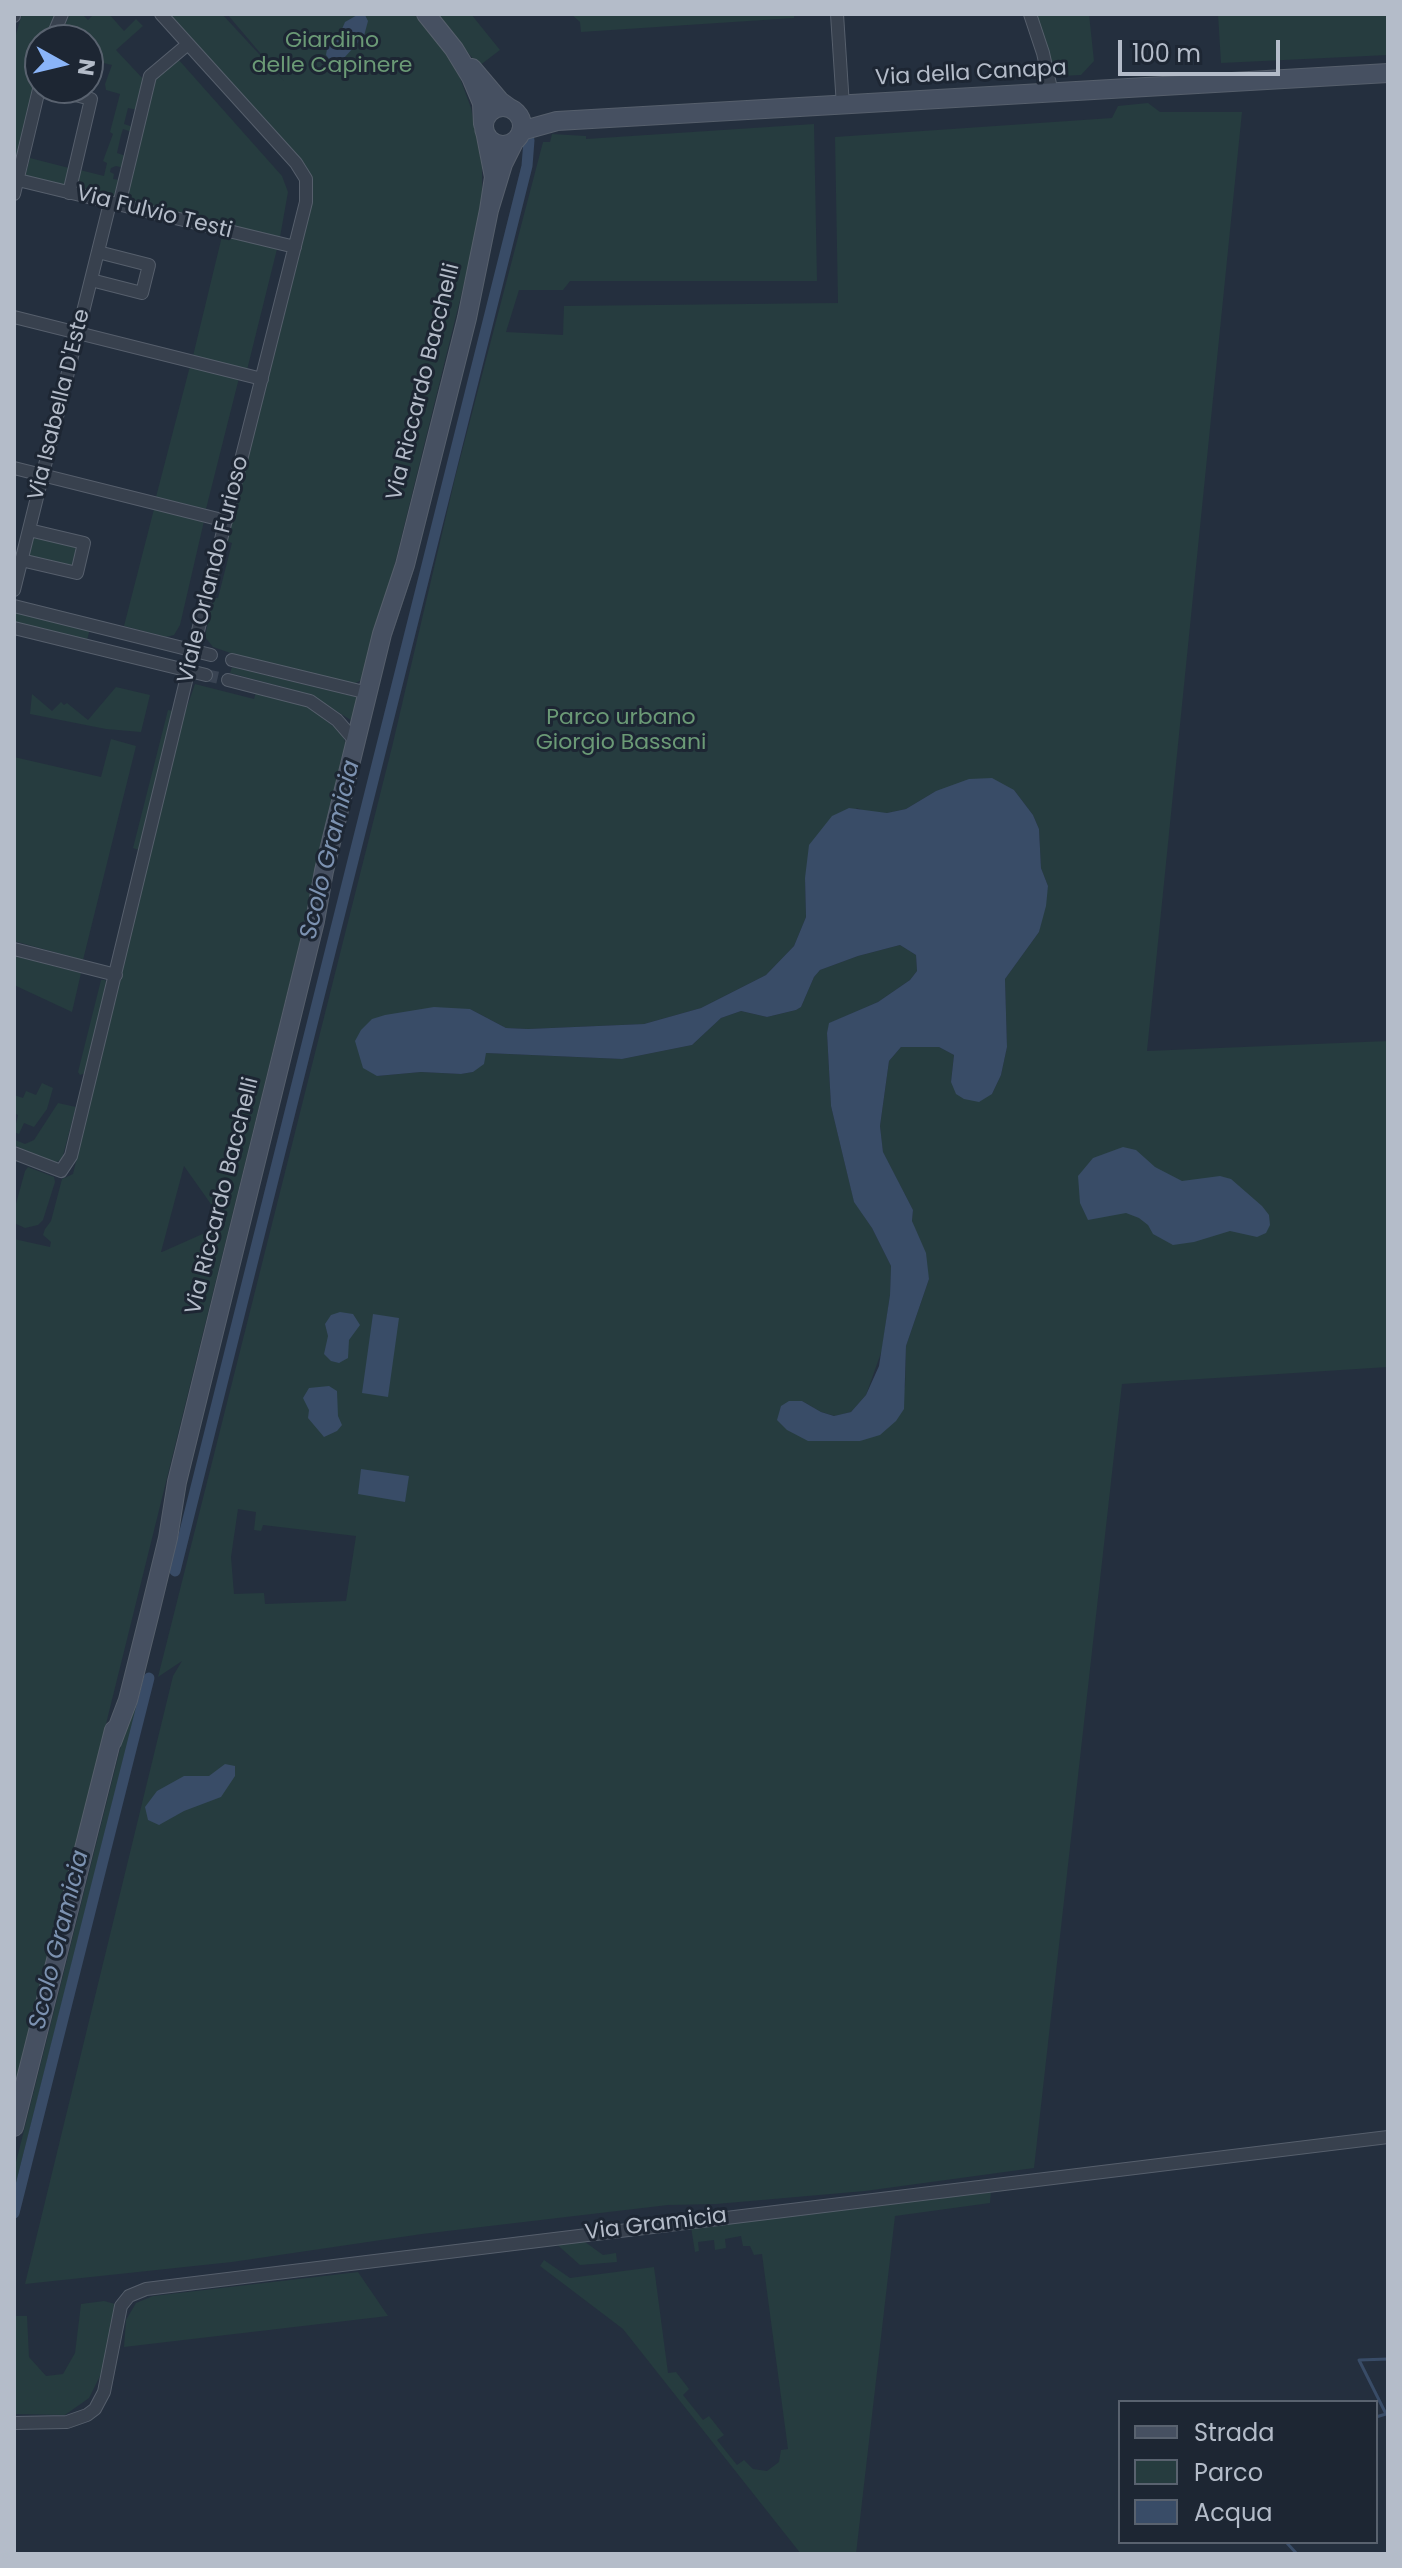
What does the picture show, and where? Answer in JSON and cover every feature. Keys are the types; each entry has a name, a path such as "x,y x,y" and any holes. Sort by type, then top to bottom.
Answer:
{"main road":[{"path":"426,14 500,101 514,110 521,121 518,137 499,145 484,130 487,114 496,108 514,110"},
{"name":"Via Riccardo Bacchelli","path":"14,2127 112,1742 128,1700 144,1615 168,1538 177,1482 315,921 334,873 361,734 373,694 382,634 405,565 467,318 494,177 482,103 454,49"},
{"name":"Via della Canapa","path":"514,110 557,121 1388,73"},
{"name":"Via della Canapa","path":"518,137 557,121"},
{"name":"Via Riccardo Bacchelli","path":"489,210 503,164 518,137"}],"street":[{"name":"Viale Orlando Furioso","path":"19,1155 61,1171 71,1156 193,650 306,202 303,173 161,14"},
{"path":"837,14 843,106"},
{"path":"1030,14 1052,93"},
{"name":"Via Isabella D'Este","path":"14,590 98,252 150,76 188,44"},
{"path":"14,194 35,104"},
{"path":"69,193 90,104"},
{"name":"Via Fulvio Testi","path":"16,180 295,247"},
{"name":"Via Isabella D'Este","path":"91,280 142,293 146,279 149,265 98,252"},
{"path":"14,317 262,379"},
{"path":"14,468 226,521"},
{"name":"Via Isabella D'Este","path":"21,560 77,573 84,543 29,530"},
{"path":"14,606 211,655"},
{"path":"91,647 96,627"},
{"path":"14,628 206,675"},
{"path":"232,660 373,694"},
{"path":"228,680 296,696 316,704 361,734"},
{"path":"14,949 116,975"},
{"name":"Via Gramicia","path":"14,2423 67,2422 95,2409 104,2392 121,2306 129,2296 146,2289 1388,2137"}],"green space":[{"path":"22,14 56,14 52,24 24,24 24,104 31,104 14,174 14,41"},
{"path":"70,14 82,14 88,20 94,14 109,14 124,31 136,19 143,26 116,50 145,81 138,110 128,108 124,124 133,127 132,132 123,129 121,135 117,153 126,156 124,168 116,166 110,172 114,174 113,179 120,180 116,198 76,188 80,170 104,176 107,163 103,161 113,134 110,132 120,94 106,90 112,65 104,63 104,24 65,24"},
{"name":"Giardino delle Capinere","path":"169,14 222,14 284,81 227,14 414,14 444,50 460,78 471,108 482,167 482,202 475,239 369,668 363,679 354,684 254,661 213,647 205,637 213,598 218,598 232,543 227,541 312,202 313,187 306,166"},
{"path":"436,14 471,14 500,50 479,66"},
{"path":"571,14 794,14 794,18 581,32 580,22"},
{"path":"1036,14 1089,14 1094,61 1081,75 1061,76 1054,71"},
{"path":"1218,14 1388,14 1388,55 1221,63"},
{"path":"178,59 282,176 288,192 280,237 125,199 154,78"},
{"name":"Parco urbano Giorgio Bassani","path":"1148,103 1160,112 1242,112 1147,1051 1388,1041 1388,1367 1122,1384 1034,2168 865,2191 716,2204 668,2205 422,2234 232,2262 25,2284 173,1676 182,1661 158,1677 392,747 455,478 543,142 550,142 552,134 586,136 586,139 814,124 817,281 570,281 563,290 519,290 506,332 563,335 564,306 838,303 835,137 1112,118 1118,106","holes":["1014,790 1033,815 1039,829 1041,868 1048,886 1039,932 1005,979 1007,1047 1001,1075 992,1094 951,1082 954,1055 939,1047 901,1047 889,1061 880,1126 883,1153 913,1210 912,1221 929,1279 906,1346 905,1386 860,1441 808,1441 802,1401 835,1416 851,1412 866,1395 882,1350 890,1295 891,1266 854,1201 831,1106 827,1033 830,1023 878,1002 910,980 917,971 916,955 900,945 820,970 801,1007 796,1010 767,1017 741,1011 721,1018 692,1045 622,1059 486,1053 473,1072 377,1076 470,1009 506,1028 528,1029 644,1024 701,1008 766,975 794,946 806,917 805,878 857,808 866,812 887,813 906,809 936,791","238,1509 256,1512 254,1530 261,1531 263,1525 356,1536 346,1601 265,1604 264,1593 234,1594 231,1557"]},
{"path":"30,158 69,168 65,185 25,176"},
{"path":"222,236 277,249 247,370 193,356"},
{"path":"190,366 239,378 206,509 156,497"},
{"path":"154,509 204,521 180,625 174,635 166,637 124,626"},
{"path":"33,536 78,547 73,568 28,557"},
{"path":"14,610 90,629 87,640 14,623"},
{"path":"232,667 356,697 360,699 354,722 309,694 230,673"},
{"path":"195,684 254,699 256,692 306,705 342,733 346,745 345,760 14,2095 14,1239 50,1247 51,1242 43,1235 51,1221 62,1179 73,1174 183,718","holes":["184,1166 225,1224 161,1252"]},
{"path":"116,687 150,695 141,732 106,729 30,714 32,694 52,711 61,702 64,705 67,703 88,720"},
{"path":"168,710 173,711 139,850 133,848"},
{"path":"111,739 136,746 83,960 14,941 14,757 101,777"},
{"path":"14,956 81,973 72,1012 14,985"},
{"path":"101,980 107,983 85,1073 80,1075 78,1072"},
{"path":"42,1083 53,1088 47,1109 34,1127 24,1123 19,1134 14,1132 18,1115 14,1113 14,1095 23,1098 26,1091 36,1095"},
{"path":"58,1103 76,1107 62,1159 53,1164 14,1145 14,1142 25,1144 34,1140"},
{"path":"28,1167 54,1177 55,1182 43,1220 38,1225 25,1228 14,1223 14,1211"},
{"path":"145,1677 14,2191 14,2170 137,1682"},
{"path":"991,2190 990,2203 895,2216 856,2554 801,2554 623,2329 540,2266 544,2260 570,2278 654,2267 668,2373 676,2372 689,2389 683,2395 703,2420 709,2416 724,2435 717,2440 737,2465 744,2460 753,2469 767,2471 779,2462 781,2450 788,2449 762,2254 754,2255 750,2246 743,2246 741,2236 725,2239 726,2248 715,2250 714,2240 698,2242 699,2251 695,2252 691,2227"},
{"path":"581,2239 603,2255 616,2253 617,2262 580,2265 553,2241"},
{"path":"358,2272 388,2316 124,2347 126,2320 136,2303 153,2296"},
{"path":"104,2301 115,2304 102,2372 89,2398 65,2415 14,2414 14,2316 27,2316 29,2357 46,2376 63,2374 75,2353 81,2304"}],"water":[{"path":"359,14 365,15 368,21 364,36 344,58 329,59 327,49 339,36 345,22"},
{"path":"992,778 1014,790 1033,815 1039,829 1041,868 1048,886 1046,906 1039,932 1005,979 1007,1047 1001,1075 992,1094 979,1102 956,1094 951,1082 954,1055 939,1047 901,1047 889,1061 880,1126 883,1152 913,1210 912,1221 926,1253 929,1279 906,1346 904,1409 880,1435 860,1441 808,1441 787,1430 777,1420 781,1406 789,1401 802,1401 834,1416 851,1412 866,1395 879,1366 890,1295 891,1266 872,1228 854,1202 831,1106 827,1033 829,1023 878,1002 910,980 917,971 916,955 900,945 820,970 801,1007 796,1010 767,1017 741,1011 721,1018 692,1045 622,1059 486,1053 484,1064 473,1072 461,1074 421,1072 377,1076 363,1068 355,1041 372,1019 385,1015 434,1007 470,1009 506,1028 528,1029 644,1024 701,1008 766,975 794,946 806,917 805,878 809,845 832,816 849,808 887,813 906,809 936,791 969,779"},
{"path":"1123,1147 1136,1150 1155,1167 1182,1181 1220,1176 1231,1179 1269,1215 1270,1225 1266,1233 1257,1237 1230,1231 1173,1245 1153,1234 1139,1218 1126,1213 1088,1220 1080,1203 1078,1176 1093,1158"},
{"path":"340,1312 353,1314 360,1325 349,1340 348,1358 339,1363 331,1361 324,1354 328,1336 325,1324 331,1315"},
{"path":"373,1314 399,1318 388,1397 362,1393"},
{"path":"329,1386 337,1391 338,1416 342,1425 324,1437 308,1418 309,1410 303,1398 309,1388"},
{"path":"361,1469 409,1476 405,1502 358,1494"},
{"path":"225,1764 235,1766 235,1776 221,1797 184,1811 159,1825 148,1820 145,1807 157,1791 184,1776 209,1776"}],"waterway":[{"name":"Scolo Gramicia","path":"175,1571 527,166 529,140"},
{"name":"Scolo Gramicia","path":"14,2213 149,1678"},
{"path":"1378,2416 1386,2414 1359,2360 1388,2359"},
{"path":"1288,2544 1297,2554"}],"tunnel":[{"path":"206,675 228,680"}]}
